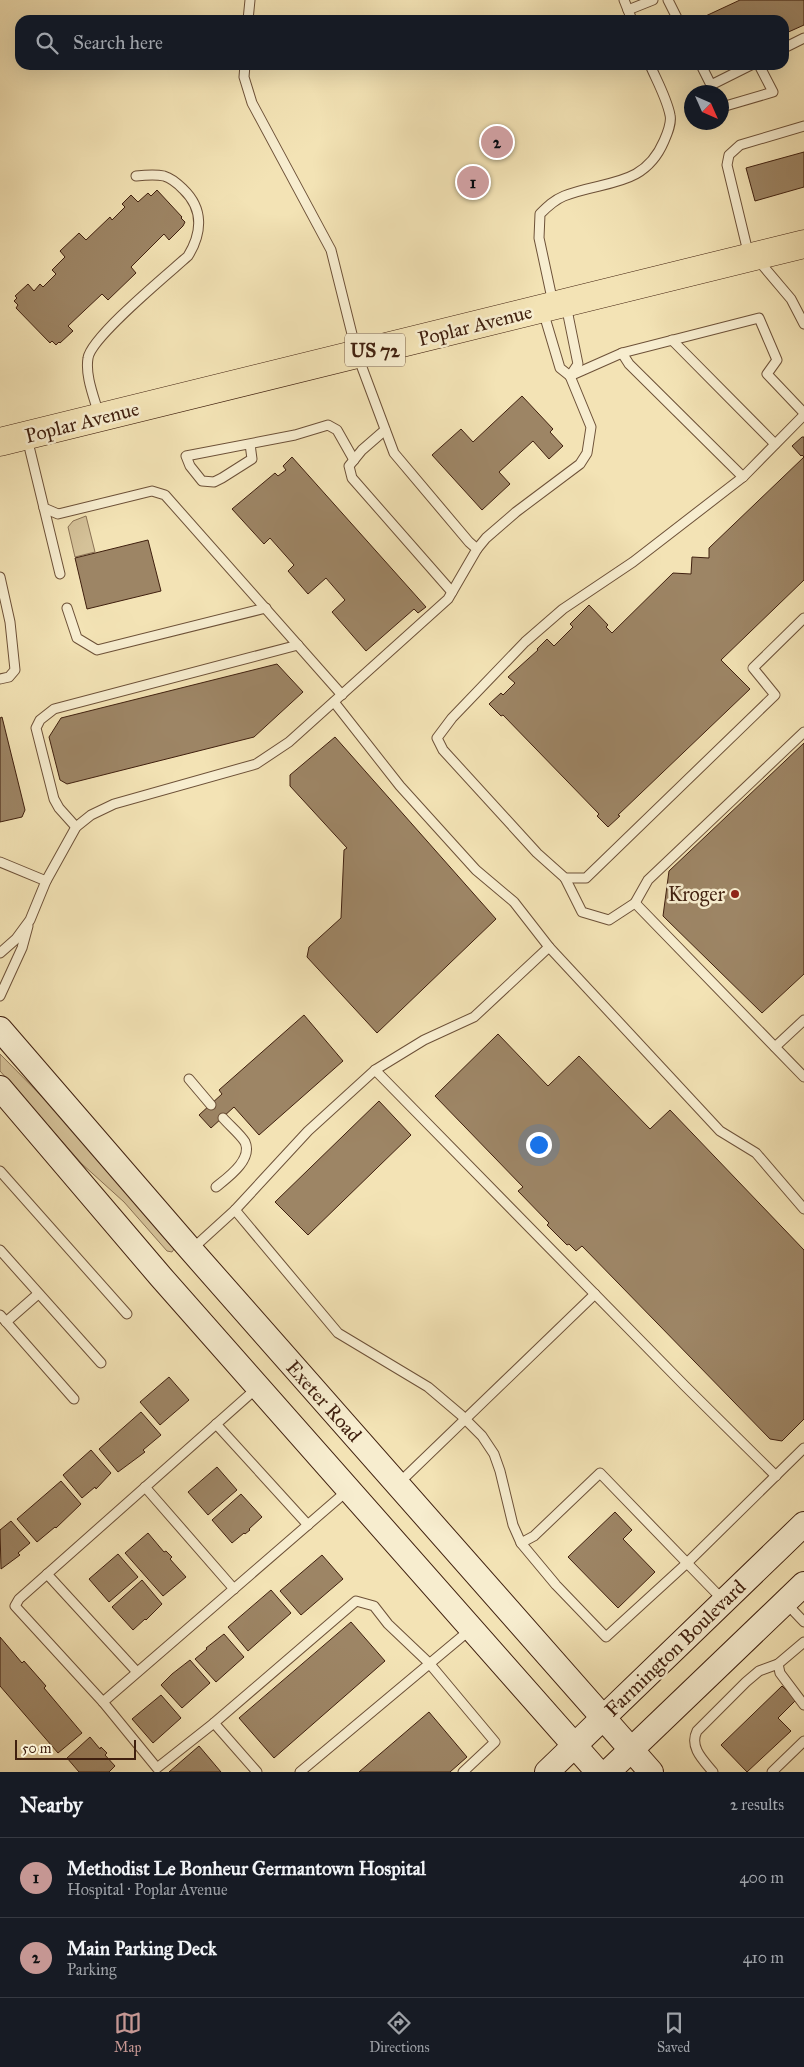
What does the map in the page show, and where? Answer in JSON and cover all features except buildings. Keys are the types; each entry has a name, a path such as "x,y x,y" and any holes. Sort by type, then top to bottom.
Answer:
{"main road":[{"name":"Poplar Avenue","path":"0,442 804,244"}],"street":[{"name":"Exeter Road","path":"0,1029 191,1250 651,1772"},
{"name":"Exeter Road","path":"0,1088 155,1270 598,1772"},
{"name":"Farmington Boulevard","path":"546,1772 804,1524"},
{"name":"Farmington Boulevard","path":"608,1772 804,1584"}],"lane":[{"path":"248,15 250,0"},
{"path":"624,0 630,15"},
{"path":"628,10 653,0"},
{"path":"668,0 676,15"},
{"path":"789,46 804,38"},
{"path":"245,70 244,77 252,103 331,250 357,354 394,453 469,542 477,548"},
{"path":"0,996 22,948 30,920 46,881 76,827 91,815 114,804 256,764 289,742 448,599 477,548 486,538 516,512 580,464 587,453 591,427 570,376 560,368 554,305 539,238 540,214 551,204 565,196 617,183 641,172 658,155 667,135 671,116 652,70"},
{"path":"702,70 710,85"},
{"path":"718,85 743,70"},
{"path":"729,105 773,92 762,70"},
{"path":"804,126 740,145 730,155 727,165 752,257 791,298 804,319"},
{"path":"100,418 88,371 90,350 111,327 188,256 197,238 200,226 195,204 174,180 165,176 136,176"},
{"path":"554,305 578,364 570,376"},
{"path":"570,376 622,353 759,318 777,360 766,374 804,414 743,478 633,562 563,609 525,642 452,718 436,738 443,750 537,853 565,878 582,912 608,920 635,903 648,880 804,732"},
{"path":"672,340 776,444"},
{"path":"622,353 629,364 743,478"},
{"path":"250,444 252,459 214,482 202,481 190,466 186,456 295,435 328,425 337,430 354,460"},
{"path":"385,430 349,466 352,478 452,592"},
{"path":"26,436 60,574"},
{"path":"44,508 58,514 152,491 159,492 172,502 342,695"},
{"path":"0,577 10,622 15,670 9,677 0,679"},
{"path":"67,608 77,638 96,650 266,608"},
{"path":"565,878 586,878 774,694 752,668 804,618"},
{"path":"76,827 59,808 54,799 36,728 40,720 54,709 298,645"},
{"path":"334,702 400,786 476,870 514,902 548,947 720,1131 756,1153 804,1209"},
{"path":"0,862 46,881"},
{"path":"635,903 804,1078"},
{"path":"0,953 16,939 30,920"},
{"path":"191,1250 235,1210 308,1131 375,1070 424,1040 474,1017 548,947"},
{"path":"775,1048 804,1020"},
{"path":"375,1070 776,1476"},
{"path":"189,1079 211,1105"},
{"path":"216,1187 239,1166 246,1154 245,1143 223,1118"},
{"path":"0,1171 127,1314"},
{"path":"235,1210 338,1333 428,1387 482,1436 494,1454 503,1480 513,1524 521,1543 556,1585 606,1637 687,1563 776,1476 802,1454"},
{"path":"0,1250 101,1363"},
{"path":"38,1294 3,1318 74,1399"},
{"path":"398,1484 595,1294"},
{"path":"258,1387 19,1599 15,1606 103,1702 156,1770 214,1723 356,1601 374,1606 388,1624 429,1664 495,1742 463,1772"},
{"path":"216,1424 308,1525"},
{"path":"521,1543 534,1536 600,1473 725,1602"},
{"path":"145,1488 234,1588"},
{"path":"103,1702 349,1490"},
{"path":"47,1574 137,1672"},
{"path":"785,1602 804,1622"},
{"path":"300,1772 471,1628"},
{"path":"713,1772 694,1746 694,1737 697,1731 759,1671 778,1664 804,1642"},
{"path":"778,1664 780,1673 804,1705"},
{"path":"214,1723 257,1772"},
{"path":"772,1772 804,1741"}],"shaded area":[{"path":"86,516 95,552 75,557 68,527 73,521"},
{"path":"0,1054 81,1136 174,1249 172,1252 167,1251 124,1202 82,1164 0,1071"}],"place":[{"name":"Main Parking Deck","path":"497,142"},
{"name":"Methodist Le Bonheur Germantown Hospital","path":"473,182"},
{"name":"Kroger","path":"735,894"}]}
